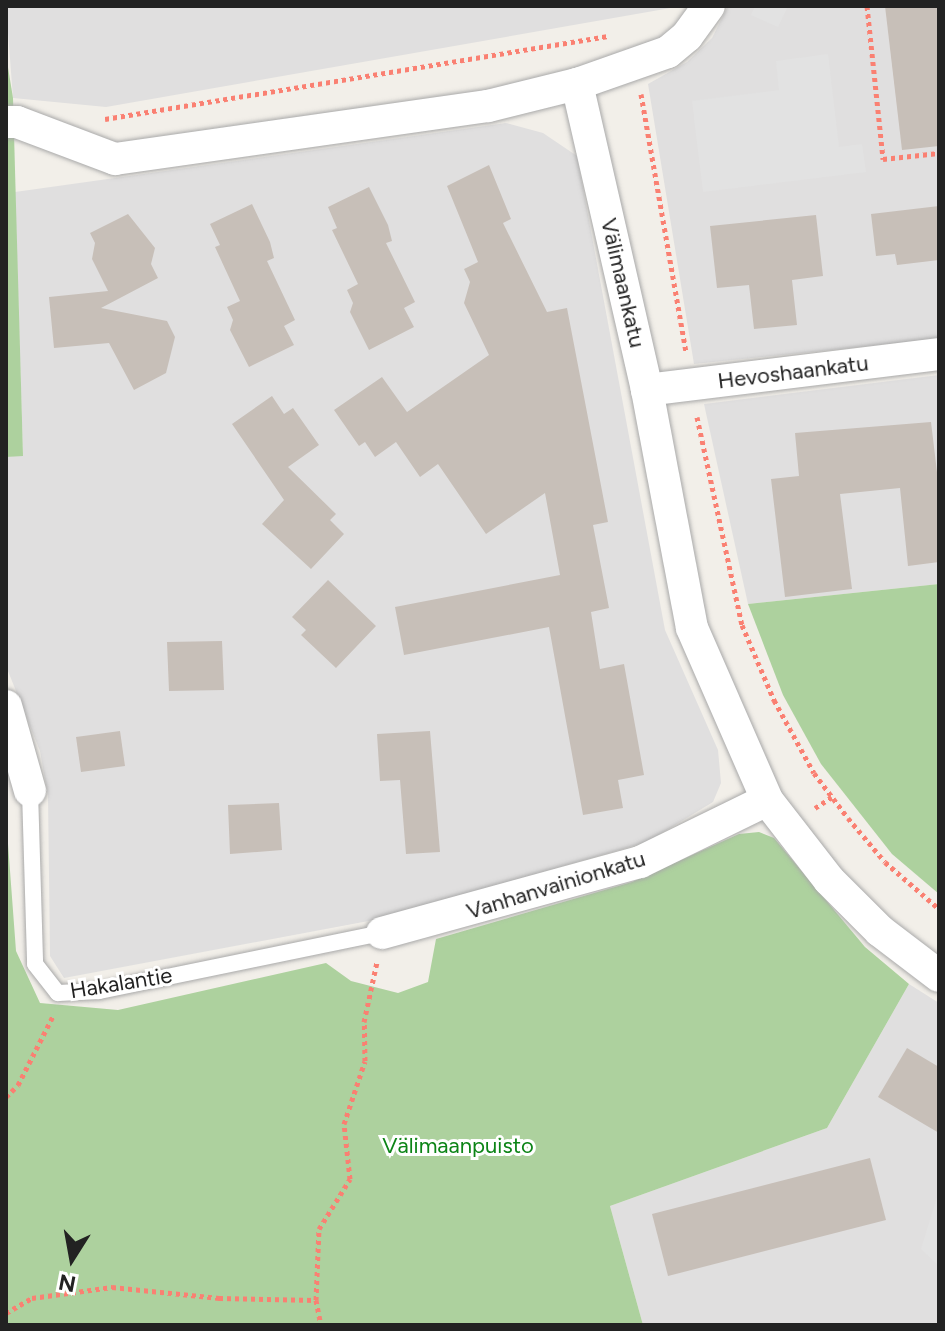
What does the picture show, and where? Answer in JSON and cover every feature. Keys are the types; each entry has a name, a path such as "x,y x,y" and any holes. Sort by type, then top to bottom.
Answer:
{"street":[{"path":"6,122 17,122 115,159 488,106 636,67 687,36 709,6"},
{"name":"Välimaankatu","path":"577,84 647,390 692,628 767,800 829,880 880,931 939,976"},
{"name":"Hevoshaankatu","path":"647,390 939,354"},
{"name":"Hakalantie","path":"6,706 30,791"},
{"name":"Vanhanvainionkatu","path":"382,933 640,862 767,800"}],"lane":[{"name":"Hakalantie","path":"30,791 35,964 58,993 99,991 382,933"}],"path":[{"path":"867,6 883,159 939,153"},
{"path":"89,121 601,35 629,39 714,512 742,625 774,700 814,773 885,862 939,909"},
{"path":"321,1325 316,1300 319,1229 350,1179 344,1124 365,1061 364,1022 382,933"},
{"path":"6,1097 49,1030 58,993"},
{"path":"6,1313 32,1298 112,1287 219,1298 316,1300"}],"shaded area":[{"path":"6,6 682,6 106,107 13,98"},
{"path":"728,6 939,6 939,339 694,364 648,84 687,62 712,38"},
{"path":"755,6 788,6 778,27 751,15"},
{"path":"828,54 839,147 862,144 866,172 703,192 692,101 779,90 776,61"},
{"path":"506,123 543,133 577,156 665,630 718,750 721,783 713,802 647,842 379,919 64,978 50,956 48,796 40,751 6,666 6,457 23,455 15,192"},
{"path":"939,375 939,584 748,604 704,404"},
{"path":"909,984 939,1003 939,1325 643,1325 610,1206 827,1128"},
{"path":"939,1191 939,1266 921,1249"}],"green space":[{"path":"6,55 13,98 23,456 6,457"},
{"path":"939,584 939,894 892,854 821,764 783,695 748,604"},
{"name":"Välimaanpuisto","path":"6,817 16,951 40,1003 118,1010 326,963 351,981 398,993 428,982 436,939 632,882 739,834 759,832 774,838 865,947 909,984 827,1128 610,1206 643,1325 6,1325"}],"building":[{"path":"885,6 939,6 939,146 902,150"},
{"path":"489,165 511,219 503,223 547,312 567,308 608,522 593,525 609,608 591,612 600,669 624,664 644,775 618,780 623,808 583,815 549,627 404,655 395,607 560,575 545,493 486,534 438,464 420,477 396,442 375,457 365,442 359,446 334,410 382,377 407,412 489,355 464,303 470,282 464,269 478,262 447,186"},
{"path":"369,187 388,225 392,241 386,243 415,302 404,308 414,327 369,350 350,312 353,303 347,290 358,284 332,230 337,228 328,207"},
{"path":"252,204 270,242 274,258 267,261 295,320 284,326 294,345 249,367 230,330 233,320 227,307 240,301 215,247 220,245 210,224"},
{"path":"939,206 939,260 897,265 895,254 876,256 871,214"},
{"path":"128,214 155,248 151,264 158,278 101,308 167,321 175,337 166,373 134,390 109,343 54,348 49,297 108,291 92,259 95,243 90,233"},
{"path":"816,215 823,276 792,280 797,325 754,329 749,285 717,288 710,226"},
{"path":"272,396 284,414 293,408 319,445 288,467 336,514 330,520 344,534 311,569 262,524 284,500 232,424"},
{"path":"931,422 939,489 939,562 908,566 900,488 840,494 852,589 785,597 771,479 799,476 795,433"},
{"path":"328,580 376,626 336,668 301,635 306,630 292,617"},
{"path":"222,641 224,690 169,691 167,642"},
{"path":"120,731 125,766 81,772 76,737"},
{"path":"430,731 440,852 406,854 400,780 380,781 377,734"},
{"path":"279,803 282,850 230,854 228,805"},
{"path":"907,1048 939,1067 939,1133 878,1097"},
{"path":"870,1158 886,1220 668,1276 652,1214"}]}
